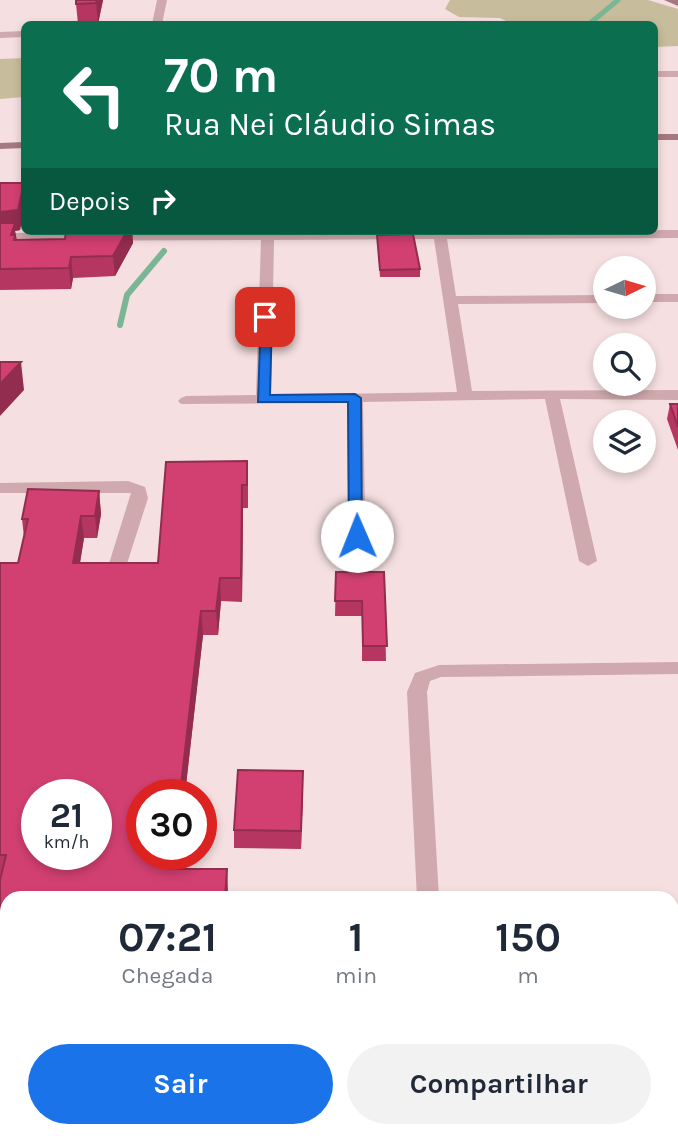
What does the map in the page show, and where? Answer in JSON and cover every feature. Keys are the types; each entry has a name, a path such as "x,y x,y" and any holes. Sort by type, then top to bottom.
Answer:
{"street":[{"path":"158,21 162,0"},
{"path":"669,0 678,3"},
{"path":"0,35 21,34"},
{"path":"658,74 678,74"},
{"path":"658,137 678,137"},
{"path":"0,146 21,145"},
{"path":"658,234 678,234"},
{"path":"263,399 268,235"},
{"path":"0,237 440,235 465,397"},
{"path":"656,298 678,298"},
{"path":"449,300 593,299"},
{"path":"552,396 588,561"},
{"path":"186,401 678,396"},
{"path":"355,398 357,563"},
{"path":"0,488 128,486 139,490 140,498 116,570"},
{"path":"428,891 417,692 422,677 439,671 678,668"}],"shaded area":[{"path":"450,0 648,0 678,9 678,46 658,47 658,21 506,21 500,18 459,17 445,9"},
{"path":"21,58 21,97 0,99 0,59"}],"building":[{"path":"76,0 97,0 96,3 76,4"},
{"path":"0,183 21,183 18,210 0,212"},
{"path":"0,223 15,223 11,235 15,235 14,240 65,239 66,235 125,235 113,256 71,257 69,268 0,269"},
{"path":"377,235 413,235 420,269 380,270"},
{"path":"0,362 21,362 0,384"},
{"path":"670,404 678,404 678,427"},
{"path":"247,461 247,485 242,485 241,578 220,578 216,611 201,611 182,779 126,779 126,870 227,869 225,891 0,891 6,855 0,855 0,563 18,563 28,519 22,519 28,489 99,491 95,516 81,516 73,563 158,563 166,462"},
{"path":"336,572 384,572 387,646 363,646 362,601 335,601"},
{"path":"238,770 303,771 301,831 234,830"}],"waterway":[{"path":"593,21 618,0"},
{"path":"120,325 127,295 164,251"}],"route":[{"path":"265,317 263,399 355,398 357,536"}]}
